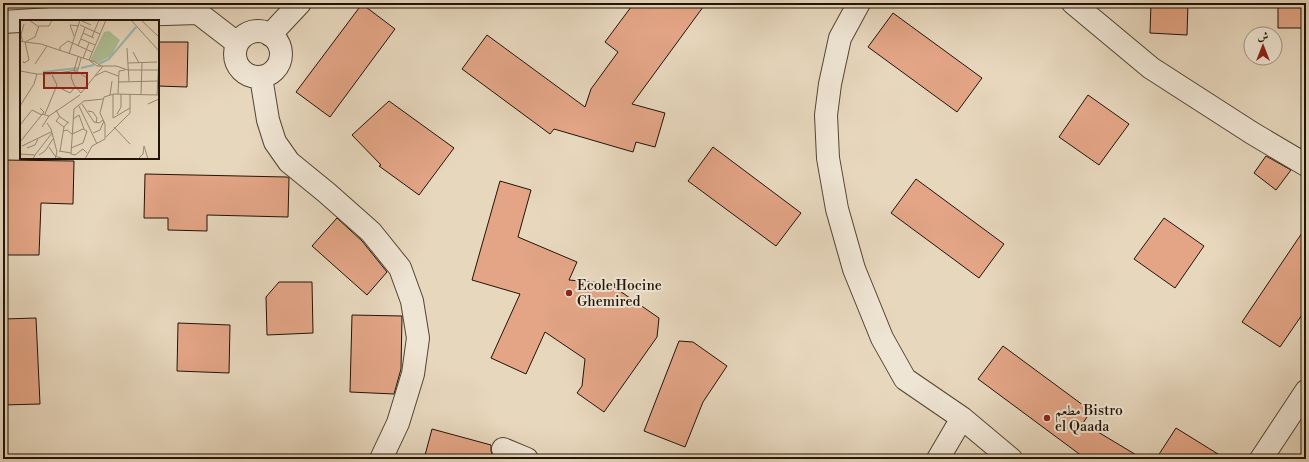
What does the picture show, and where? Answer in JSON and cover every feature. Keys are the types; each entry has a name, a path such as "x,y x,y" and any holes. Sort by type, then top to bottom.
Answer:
{"street":[{"path":"270,35 300,3"},
{"path":"859,3 840,38 830,84 826,115 828,158 837,209 854,269 882,338 905,379 962,418 1012,459"},
{"path":"1073,3 1151,68 1252,133 1306,165"},
{"path":"35,20 98,16 198,13 238,42"},
{"path":"3,22 20,21"},
{"path":"264,31 270,35 276,39 280,45 281,59 274,71 261,78 254,78 241,70 234,57 235,50 242,37 249,33 264,31"},
{"path":"261,78 268,120 275,142 289,162 371,232 400,268 412,301 418,338 413,374 398,423 381,459"},
{"path":"1261,459 1306,390"},
{"path":"938,459 962,418"},
{"path":"503,449 527,459"}],"building":[{"path":"634,3 706,3 632,104 665,113 655,147 636,142 633,152 554,129 550,134 462,69 487,35 585,107 591,89 618,52 605,42"},
{"path":"1151,3 1188,3 1187,35 1150,33"},
{"path":"1278,3 1306,3 1306,28 1283,28 1283,26 1278,26"},
{"path":"362,4 395,29 330,117 296,92"},
{"path":"893,13 982,78 957,112 868,47"},
{"path":"159,42 188,42 187,87 159,86"},
{"path":"1088,95 1129,124 1099,165 1059,137"},
{"path":"389,101 454,148 419,195 379,166 381,165 352,135"},
{"path":"713,147 801,213 776,246 688,181"},
{"path":"1266,156 1291,170 1276,190 1254,173"},
{"path":"3,160 74,161 73,204 41,203 39,255 3,255"},
{"path":"145,174 287,177 289,178 288,217 207,215 207,231 168,230 168,218 144,218"},
{"path":"916,179 1004,244 979,278 891,213"},
{"path":"500,181 531,190 518,237 577,262 569,280 615,284 614,287 659,318 657,337 604,412 577,393 582,386 585,359 545,332 526,374 491,358 520,294 472,280"},
{"path":"337,218 362,241 387,272 367,295 312,246"},
{"path":"1164,218 1204,246 1175,288 1134,259"},
{"path":"1306,227 1306,309 1280,347 1242,322"},
{"path":"279,282 312,282 313,333 267,335 266,297"},
{"path":"352,315 402,316 401,369 394,394 350,392"},
{"path":"36,318 40,404 3,405 3,319"},
{"path":"178,323 230,325 229,373 177,371"},
{"path":"679,341 693,342 727,366 703,402 685,447 644,431"},
{"path":"1003,346 1091,411 1083,423 1143,459 1086,459 978,379"},
{"path":"1176,428 1226,459 1156,459"},
{"path":"432,429 491,445 491,451 496,459 424,459"}],"place":[{"name":"Ecole Hocine Ghemired","path":"569,293"},
{"name":"مطعم Bistro el Qaada","path":"1047,418"}]}
